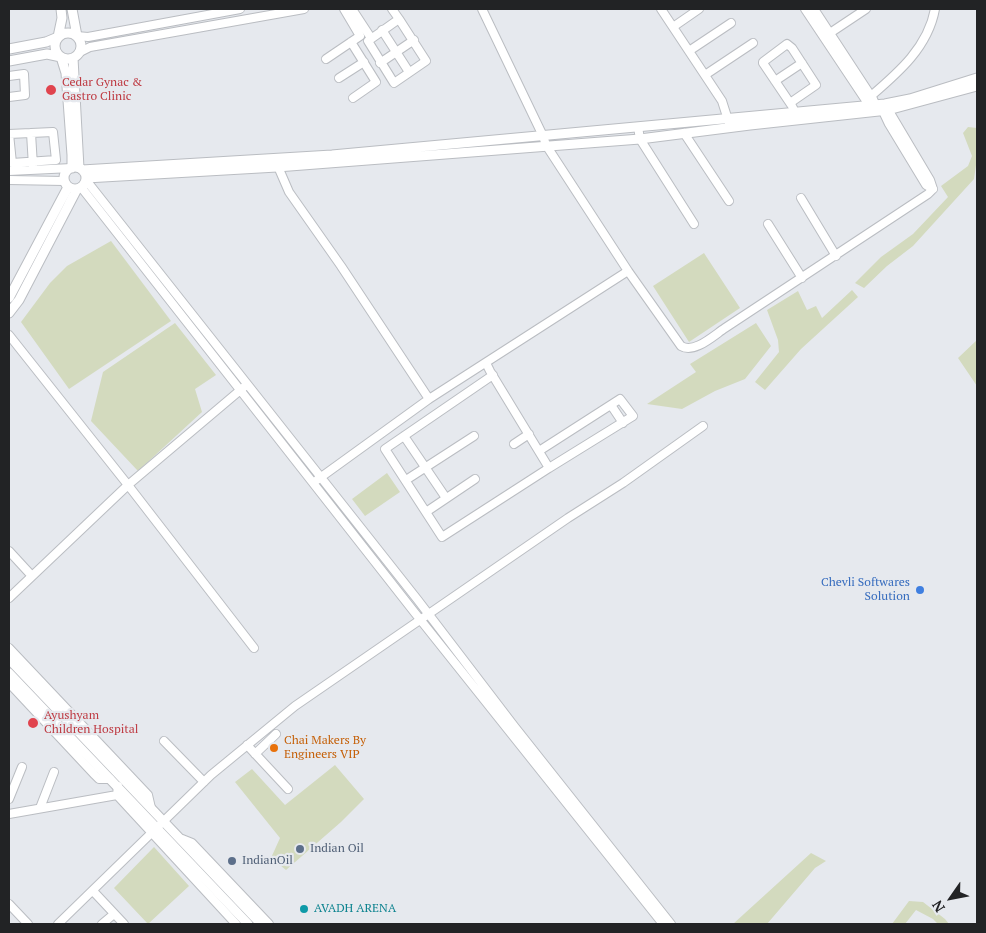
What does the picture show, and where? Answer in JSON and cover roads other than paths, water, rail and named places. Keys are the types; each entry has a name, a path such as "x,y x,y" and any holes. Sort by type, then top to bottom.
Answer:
{"main road":[{"path":"9,298 77,179 72,155 66,73 61,57 56,49 62,18 61,9"},
{"path":"9,313 20,300 77,179 76,55 81,44 77,36 72,9"},
{"path":"9,49 46,42 66,33 77,36"},
{"path":"9,61 48,54 65,59 76,55"},
{"path":"276,162 332,155 728,118 795,112 879,108 977,78"},
{"path":"77,179 276,162 640,138 879,108 977,86"},
{"path":"9,659 151,808 158,828 180,838 261,924"},
{"path":"9,673 110,779 117,791 158,828 248,924"}],"street":[{"path":"77,36 88,37 240,9"},
{"path":"76,55 90,47 304,9"},
{"path":"326,59 360,36 344,9"},
{"path":"352,9 371,38"},
{"path":"392,9 414,40 426,60 394,83 368,44 368,41 399,19"},
{"path":"482,9 546,145 628,271 681,346 690,349 836,256 933,189 930,180 806,9"},
{"path":"661,9 722,101 730,127"},
{"path":"673,27 700,9"},
{"path":"814,9 879,108"},
{"path":"830,33 866,9"},
{"path":"871,96 912,58 933,20 935,9"},
{"path":"689,51 731,23"},
{"path":"382,30 410,72"},
{"path":"380,63 414,40"},
{"path":"351,42 376,82 353,98"},
{"path":"705,75 753,43"},
{"path":"790,103 816,86 816,83 792,48 787,44 763,61 795,112"},
{"path":"339,78 364,62"},
{"path":"775,81 802,63"},
{"path":"9,76 24,74 25,95 9,97"},
{"path":"638,127 640,138 694,224"},
{"path":"9,171 33,166 56,160 53,132 9,134 12,163 33,166 77,179 247,384 671,924"},
{"path":"31,133 33,166"},
{"path":"684,133 729,201"},
{"path":"276,162 289,192 341,266 429,400"},
{"path":"9,180 77,179"},
{"path":"77,179 240,390 663,924"},
{"path":"800,198 836,256"},
{"path":"768,224 802,278"},
{"path":"314,483 409,413 628,271"},
{"path":"9,335 254,648"},
{"path":"486,363 550,468"},
{"path":"493,375 385,449 442,537 633,416 620,399 539,451"},
{"path":"9,598 128,485 247,384"},
{"path":"611,405 622,423"},
{"path":"409,413 418,426"},
{"path":"58,924 204,782 247,745 306,699 568,518 623,483 703,426"},
{"path":"514,444 529,434"},
{"path":"404,436 446,498"},
{"path":"406,480 474,436"},
{"path":"426,512 474,478"},
{"path":"9,551 32,576"},
{"path":"9,648 148,795 151,808"},
{"path":"9,683 99,779 110,779"},
{"path":"255,754 276,734"},
{"path":"164,741 204,782"},
{"path":"247,745 288,789"},
{"path":"9,799 22,768"},
{"path":"40,808 54,772"},
{"path":"9,814 117,791"},
{"path":"158,828 236,924"},
{"path":"180,838 192,843 269,924"},
{"path":"93,891 124,924"},
{"path":"9,904 28,924"},
{"path":"102,924 114,914"}],"place":[{"name":"Cedar Gynac & Gastro Clinic","path":"51,90"},
{"name":"Chevli Softwares Solution","path":"920,590"},
{"name":"Ayushyam Children Hospital","path":"33,723"},
{"name":"Chai Makers By Engineers VIP","path":"274,748"},
{"name":"Indian Oil","path":"300,849"},
{"name":"IndianOil","path":"232,861"},
{"name":"AVADH ARENA","path":"304,909"}]}
